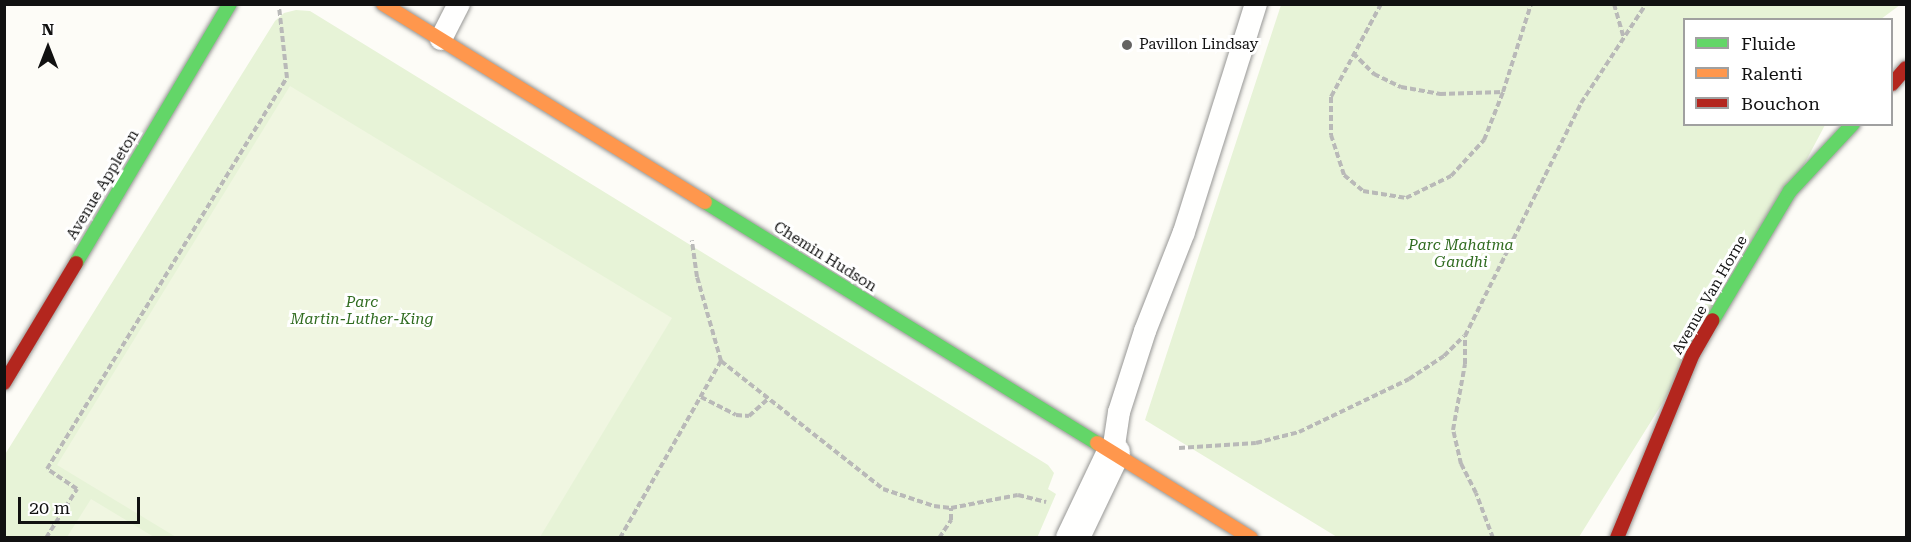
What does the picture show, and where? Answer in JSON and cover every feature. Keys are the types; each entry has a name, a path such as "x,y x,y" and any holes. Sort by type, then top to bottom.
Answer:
{"street":[{"name":"Avenue Appleton","path":"4,383 230,4"},
{"name":"Chemin Hudson","path":"383,4 1251,537"},
{"path":"1893,83 1906,69"},
{"name":"Avenue Van Horne","path":"1617,537 1693,354 1790,191 1851,126"},
{"path":"1072,537 1113,453"}],"lane":[{"path":"441,39 459,4"},
{"path":"1113,453 1119,411 1145,331 1184,232 1256,4"}],"path":[{"path":"1381,4 1331,97 1331,135 1344,175 1363,191 1406,198 1451,176 1484,140 1503,93 1531,4"},
{"path":"1614,4 1624,39"},
{"path":"1178,448 1256,443 1299,432 1409,379 1444,356 1465,336 1581,103 1646,4"},
{"path":"46,537 77,489 47,469 287,78 279,6"},
{"path":"1353,53 1374,74 1401,87 1440,94 1503,93"},
{"path":"692,240 697,276 721,361 883,489 934,506 951,508 1018,495 1046,501"},
{"path":"1465,336 1465,364 1453,430 1461,464 1476,493 1493,537"},
{"path":"620,537 721,361"},
{"path":"701,397 736,415 749,416 768,399"},
{"path":"939,537 951,520 951,508"}],"green space":[{"name":"Parc Mahatma Gandhi","path":"1281,5 1900,5 1882,18 1683,18 1683,126 1824,126 1790,191 1693,354 1579,537 1337,537 1145,420"},
{"name":"Parc Martin-Luther-King","path":"296,10 310,11 1048,465 1054,473 1048,489 1056,494 1037,538 5,538 4,456 275,21 284,13"},
{"path":"290,86 672,318 540,537 176,537 57,465"},
{"path":"91,499 154,537 67,537"}],"traffic: fast":[{"path":"76,263 230,4"},
{"path":"1713,320 1790,191 1851,126"},
{"path":"705,202 1097,443"}],"traffic: slow":[{"path":"383,4 705,202"},
{"path":"1097,443 1251,538"}],"traffic: jam":[{"path":"1893,83 1906,68"},
{"path":"4,383 76,263"},
{"path":"1617,538 1693,354 1713,320"}],"place":[{"name":"Pavillon Lindsay","path":"1127,45"}]}
